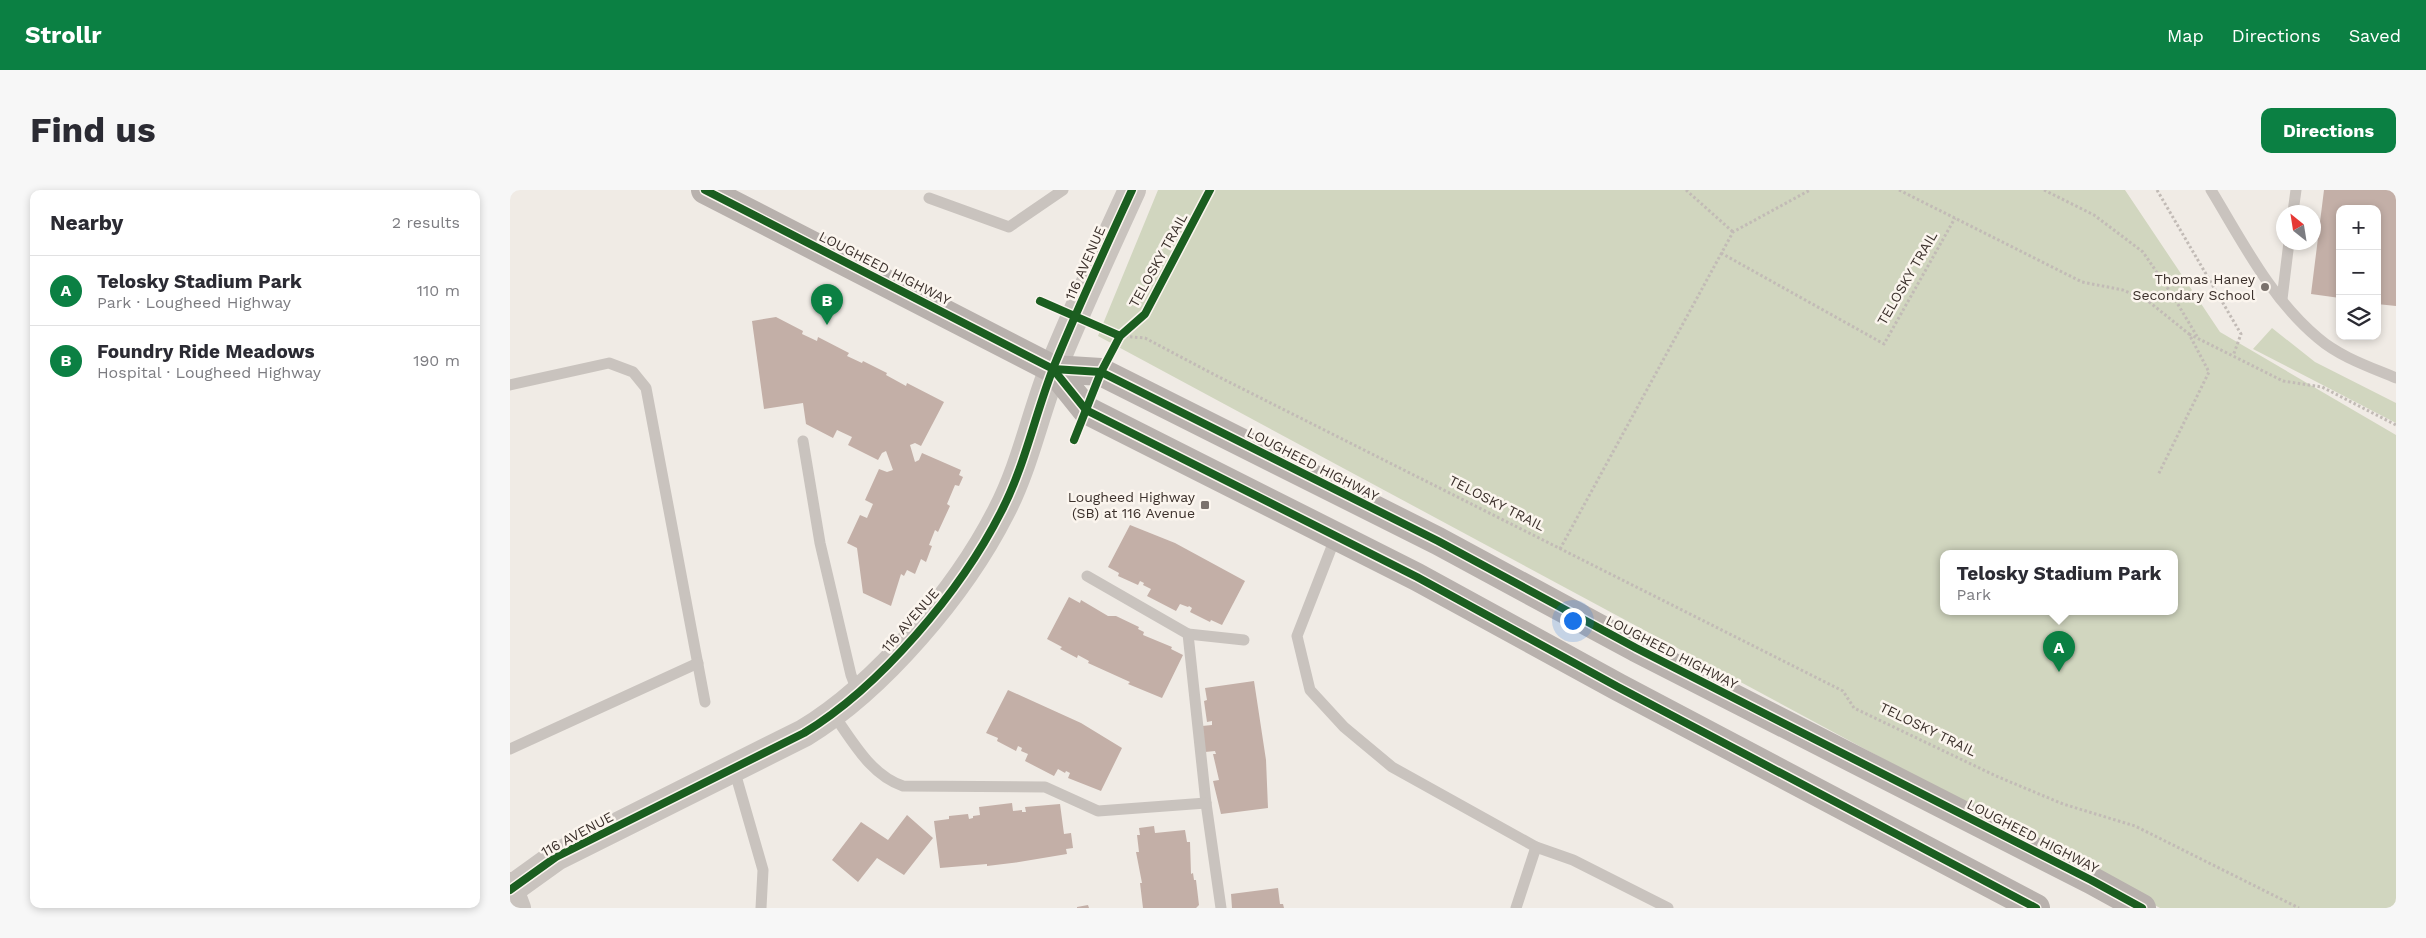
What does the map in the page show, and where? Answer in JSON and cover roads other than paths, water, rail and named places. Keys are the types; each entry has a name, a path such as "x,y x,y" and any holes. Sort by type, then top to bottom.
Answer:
{"main road":[{"name":"LOUGHEED HIGHWAY","path":"722,194 1053,369 1086,410 1417,577 1618,687 2036,908"},
{"name":"LOUGHEED HIGHWAY","path":"1053,369 1101,372 1438,541 1636,648 2091,880 2142,908"}],"street":[{"name":"116 AVENUE","path":"513,893 556,857 804,733 833,714 893,659 955,587 1002,512 1037,421 1053,369 1132,190"}],"lane":[{"path":"930,198 1010,227 1063,190"},
{"path":"2211,190 2266,281 2318,338 2350,358 2396,378"},
{"path":"2294,205 2296,190"},
{"path":"2282,299 2288,250"},
{"path":"510,385 609,363 633,372 646,388 705,702"},
{"path":"803,441 820,543 851,675 858,693"},
{"path":"1336,536 1297,636 1310,690 1344,727 1392,767 1536,847 1573,860 1668,908"},
{"path":"1087,576 1188,634 1244,640"},
{"path":"1188,634 1206,803 1221,908"},
{"path":"510,750 698,663"},
{"path":"833,714 876,772 888,781 903,786 1045,787 1098,811 1206,803"},
{"path":"734,769 763,870 761,908"},
{"path":"1516,908 1536,847"}],"place":[{"name":"Thomas Haney Secondary School","path":"2265,287"},
{"name":"Foundry Ride Meadows","path":"827,325"},
{"name":"Lougheed Highway (SB) at 116 Avenue","path":"1205,505"},
{"name":"Telosky Stadium Park","path":"2059,672"}]}
